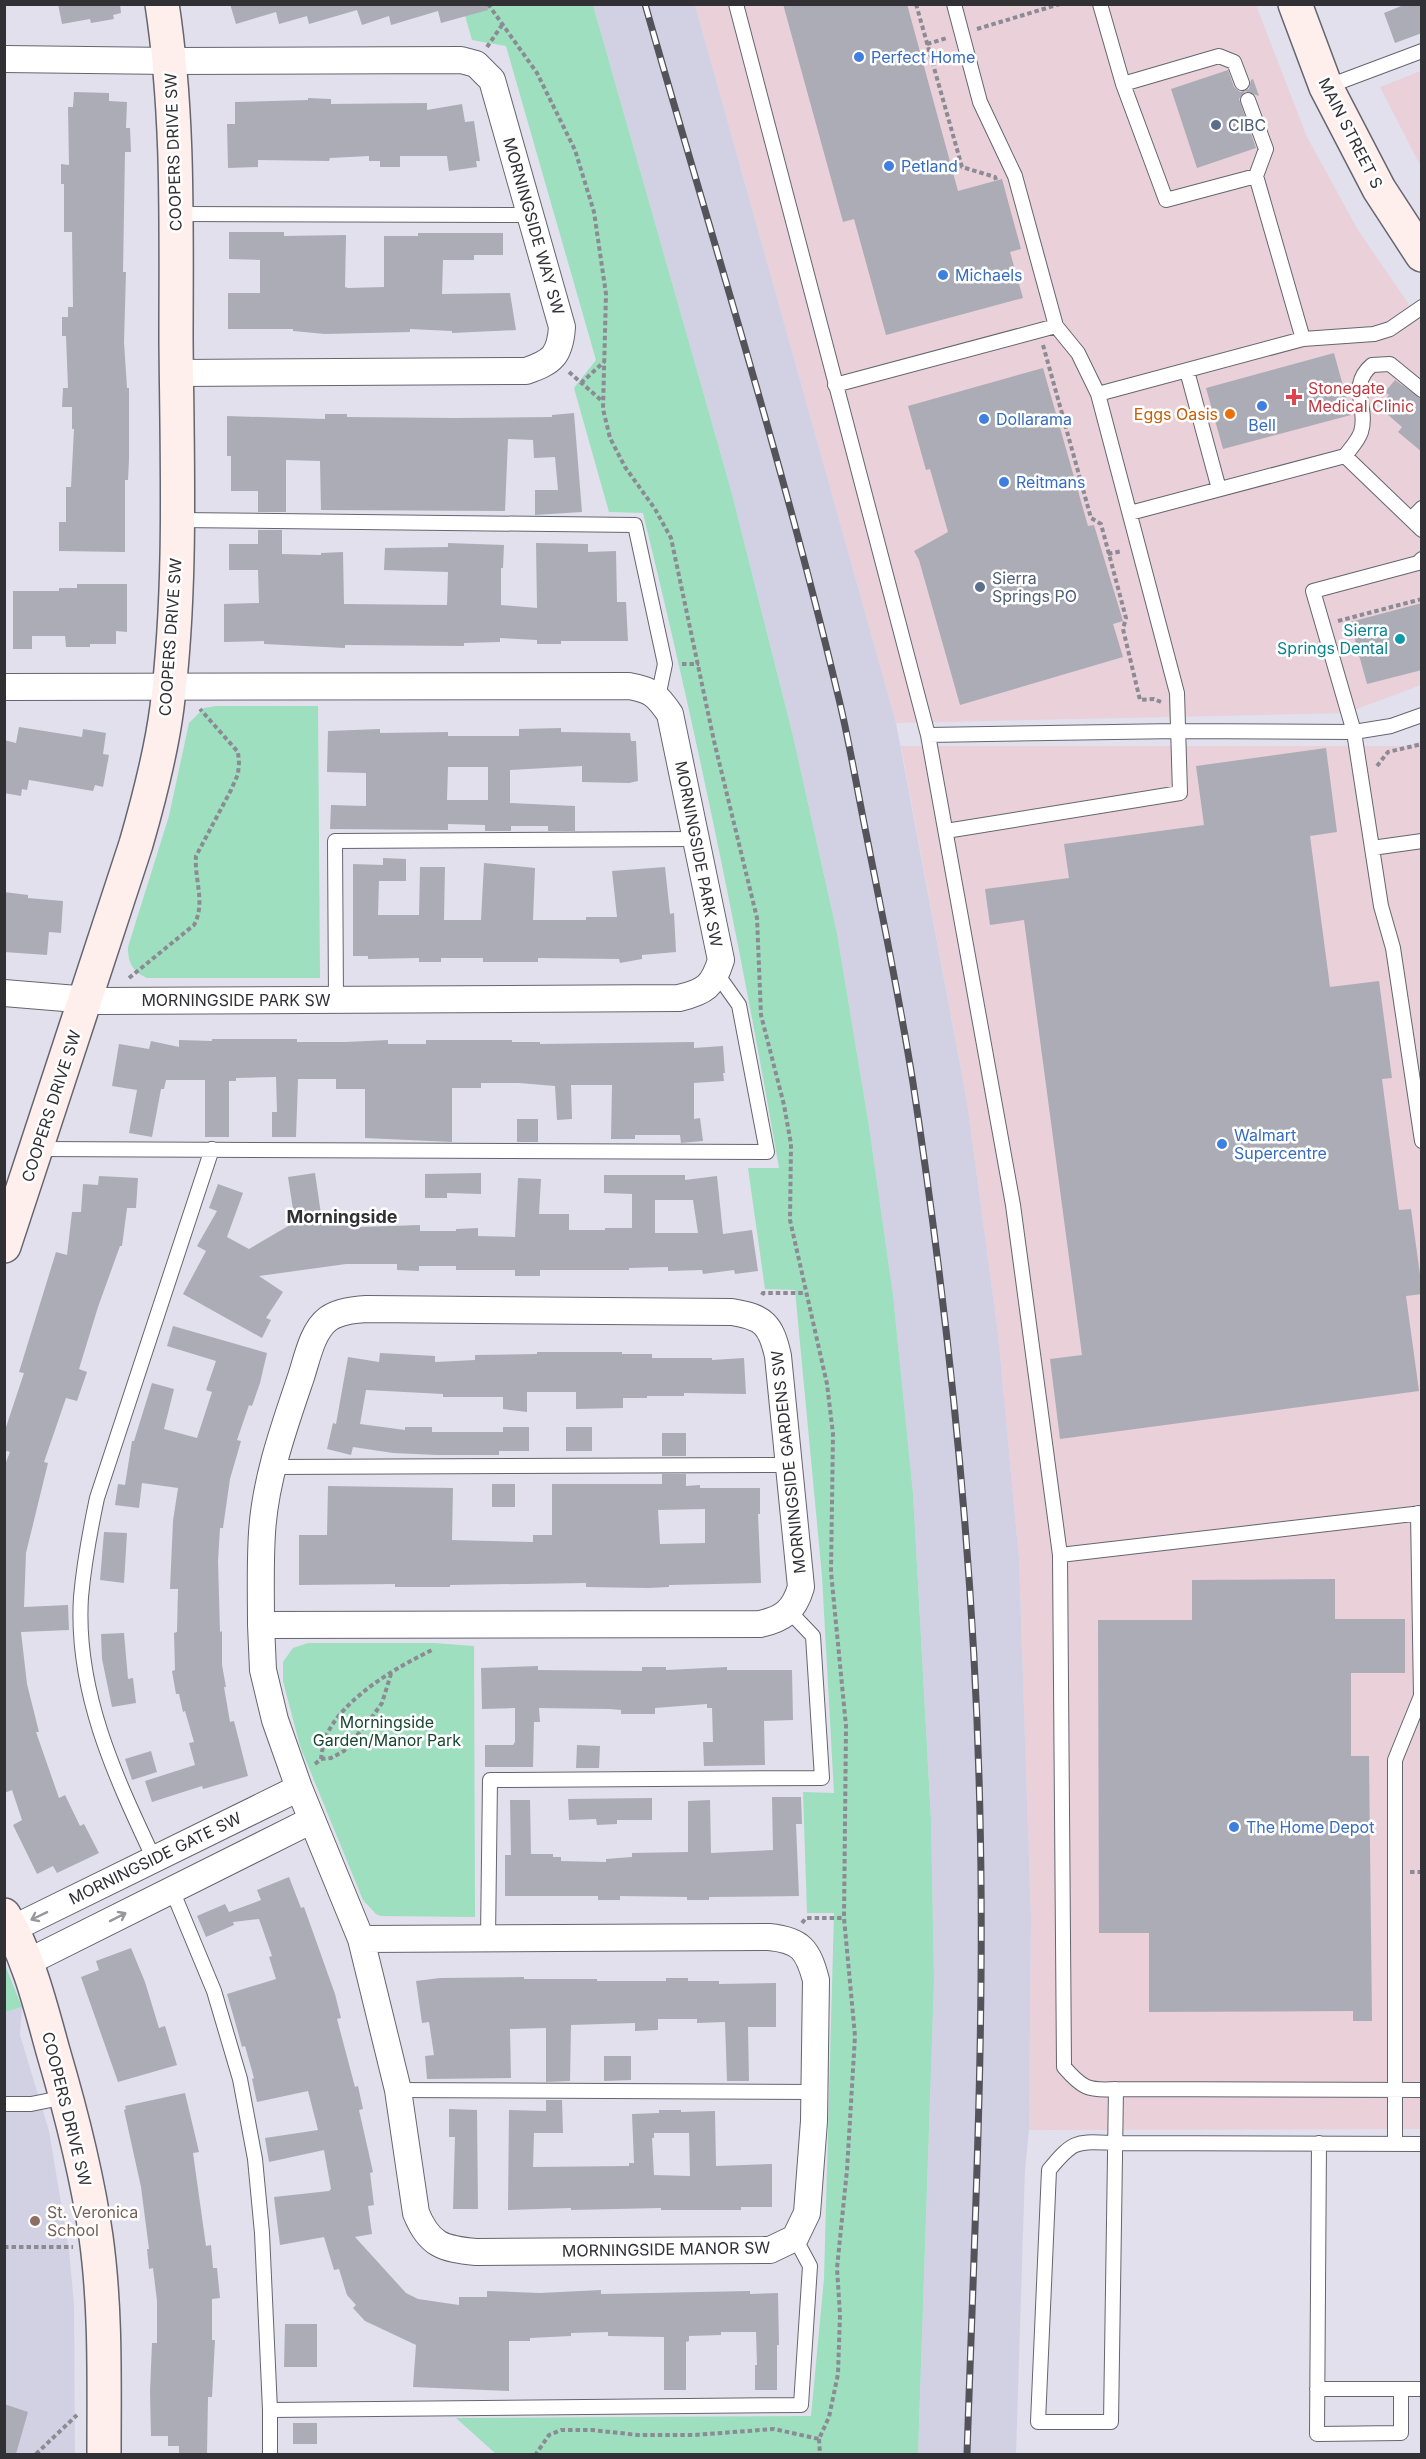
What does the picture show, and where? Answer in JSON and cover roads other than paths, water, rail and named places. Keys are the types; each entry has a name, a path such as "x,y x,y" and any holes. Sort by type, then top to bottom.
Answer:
{"street":[{"name":"COOPERS DRIVE SW","path":"4,1246 37,1149 93,1001 150,797 168,697 175,605 176,214 171,61 162,4"},
{"name":"MAIN STREET S","path":"1295,4 1326,87 1379,189 1422,255"},
{"name":"MORNINGSIDE WAY SW","path":"4,59 461,60 473,62 485,70 492,80 562,327 561,343 554,357 542,366 526,371 177,373"},
{"path":"4,687 168,697 629,686 646,689 658,697"},
{"name":"MORNINGSIDE PARK SW","path":"4,993 93,1001 678,998 695,994 709,986 717,974 721,960 670,714 658,697"},
{"name":"MORNINGSIDE GARDENS SW","path":"274,1467 280,1441 315,1336 327,1320 345,1311 367,1309 732,1312 750,1315 766,1323 774,1337 778,1356 801,1587 790,1612"},
{"path":"274,1467 262,1531 263,1670 275,1720 297,1783"},
{"path":"261,1625 760,1624 776,1620 790,1612"},
{"name":"MORNINGSIDE GATE SW","path":"8,1922 154,1859 297,1783"},
{"name":"MORNINGSIDE MANOR SW","path":"297,1783 361,1939 398,2090 416,2213 423,2229 437,2244 454,2250 476,2252 770,2250 795,2238"},
{"path":"28,1962 312,1820"},
{"name":"COOPERS DRIVE SW","path":"8,1922 28,1962 77,2135 97,2247 103,2302 104,2454"},
{"path":"361,1939 788,1939 802,1947 811,1962 816,1980 814,2092 807,2213 795,2238"}],"lane":[{"path":"736,4 928,735 1013,1205 1060,1555 1064,2067 1077,2082 1092,2091 1422,2090"},
{"path":"946,831 1180,793 1177,693 1098,394 1078,353 1056,326 1015,176 980,102 954,4"},
{"path":"1100,4 1123,84 1166,200 1256,176"},
{"path":"1326,87 1422,51"},
{"path":"1123,84 1220,56 1234,62 1242,83"},
{"path":"1248,99 1266,149 1256,176 1303,339"},
{"path":"176,214 530,215"},
{"path":"1098,394 1303,339 1374,334 1390,329 1422,307"},
{"path":"836,384 1056,326"},
{"path":"1130,513 1345,456 1361,433 1360,377 1372,365 1390,364 1422,390"},
{"path":"1187,371 1220,489"},
{"path":"1345,456 1422,530"},
{"path":"1411,519 1422,508"},
{"path":"176,520 635,525 665,664 658,697"},
{"path":"1422,559 1418,563 1313,591 1354,732 1381,906 1393,948 1422,1141"},
{"path":"928,735 1178,731 1354,732 1391,726 1422,715"},
{"path":"336,999 335,842 696,839"},
{"path":"1372,848 1422,841"},
{"path":"37,1149 767,1152 739,1005 717,974"},
{"path":"154,1859 117,1781 92,1706 83,1653 81,1600 85,1555 98,1498 212,1149"},
{"path":"274,1467 789,1465"},
{"path":"1060,1555 1420,1513 1421,1696 1395,1760 1395,2144"},
{"path":"488,1938 490,1780 822,1778 813,1636 790,1612"},
{"path":"172,1890 214,1991 240,2079 255,2159 262,2233 270,2454"},
{"path":"398,2090 814,2092"},
{"path":"1116,2090 1117,2143 1111,2422 1038,2422 1049,2170 1063,2153 1078,2142 1117,2143 1422,2144"},
{"path":"4,2104 32,2104 66,2097"},
{"path":"1318,2143 1317,2434 1401,2433 1401,2389"},
{"path":"270,2410 801,2405 810,2266 795,2238"},
{"path":"1317,2389 1422,2389"}],"railway":[{"path":"645,4 793,518 841,709 908,1052 926,1174 949,1357 966,1541 973,1633 980,1817 980,2056 967,2454"}],"place":[{"name":"Perfect Home","path":"859,57"},
{"name":"CIBC","path":"1216,125"},
{"name":"Petland","path":"889,166"},
{"name":"Michaels","path":"943,275"},
{"name":"Stonegate Medical Clinic","path":"1294,397"},
{"name":"Bell","path":"1262,406"},
{"name":"Eggs Oasis","path":"1230,414"},
{"name":"Dollarama","path":"984,419"},
{"name":"Reitmans","path":"1004,482"},
{"name":"Sierra Springs PO","path":"980,587"},
{"name":"Sierra Springs Dental","path":"1400,639"},
{"name":"Walmart Supercentre","path":"1222,1144"},
{"name":"The Home Depot","path":"1234,1827"},
{"name":"St. Veronica School","path":"35,2221"}],"district":[{"name":"Morningside","path":"342,1217"}],"park label":[{"name":"Morningside Garden/Manor Park","path":"387,1731"}]}
